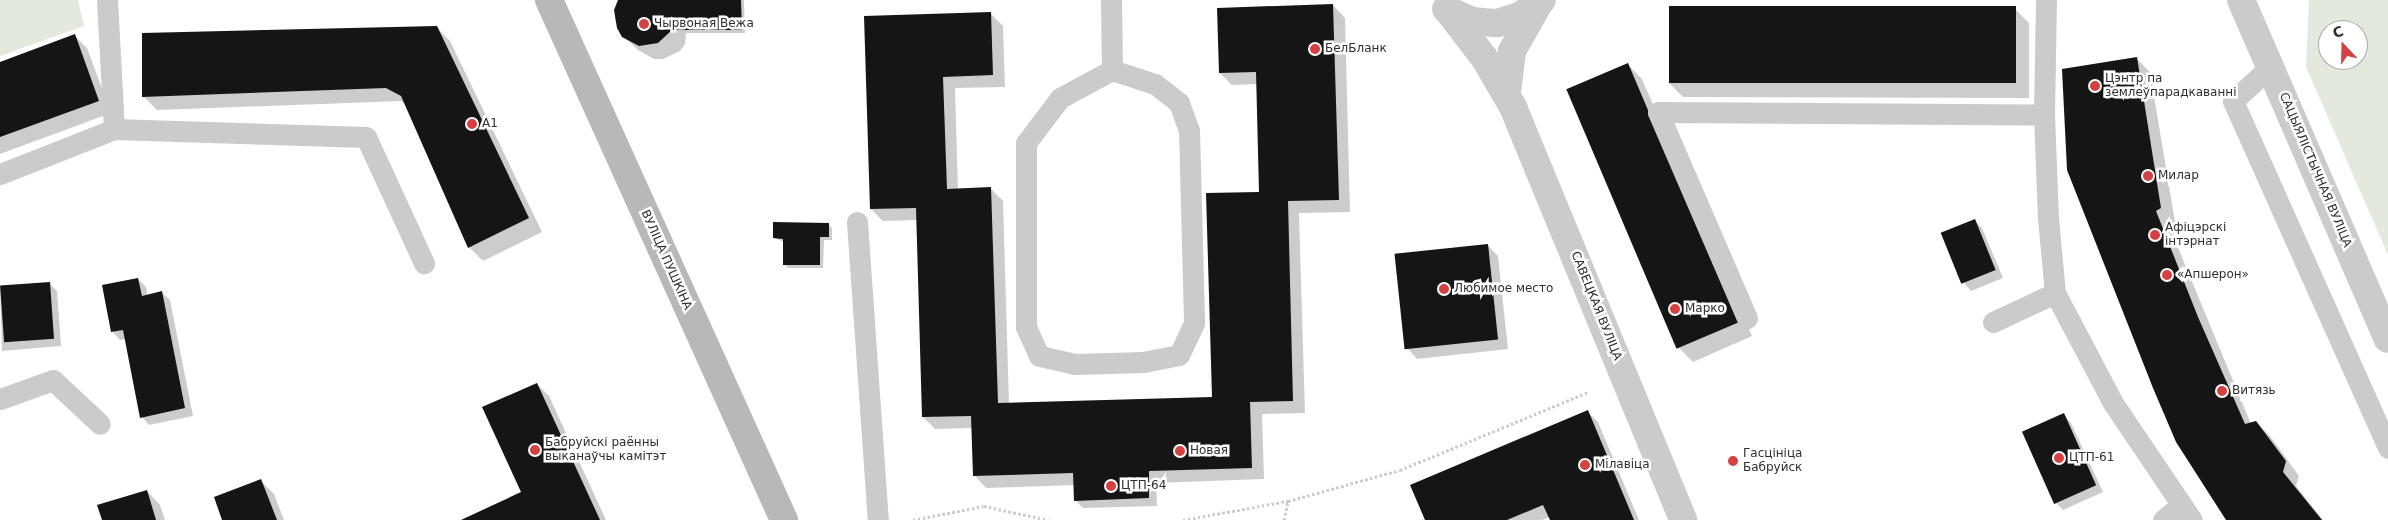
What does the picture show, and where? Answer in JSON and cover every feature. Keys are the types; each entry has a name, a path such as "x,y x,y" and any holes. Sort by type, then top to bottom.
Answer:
{"main road":[{"name":"ВУЛІЦА ПУШКІНА","path":"549,0 784,520"}],"street":[{"name":"САЦЫЯЛІСТЫЧНАЯ ВУЛІЦА","path":"2241,0 2388,339"},
{"path":"1442,6 1472,21 1497,23 1520,16 1541,1"},
{"name":"САВЕЦКАЯ ВУЛІЦА","path":"1507,93 1512,50 1541,1"},
{"name":"САВЕЦКАЯ ВУЛІЦА","path":"1442,6 1507,93 1683,520"}],"lane":[{"path":"107,0 114,129"},
{"path":"1111,0 1112,70"},
{"path":"2046,0 2044,115 2048,218 2055,293 2113,403 2186,512 2163,520"},
{"path":"2270,67 2232,101 2388,448"},
{"path":"1112,70 1155,84 1179,103 1189,130 1194,323 1179,355 1144,362 1075,364 1038,356 1026,327 1026,143 1060,98 1112,70"},
{"path":"1748,318 1658,112 2044,115"},
{"path":"0,174 114,129 366,137 424,263"},
{"path":"857,222 878,520"},
{"path":"1992,322 2055,293"},
{"path":"0,399 53,380 100,424"}],"path":[{"path":"1183,520 1288,501 1400,470 1588,392"},
{"path":"1284,520 1288,501"},
{"path":"913,520 984,506 1048,520"}],"shaded area":[{"path":"0,0 78,0 84,26 0,56"},
{"path":"2309,0 2388,0 2388,255 2306,67"}],"building":[{"path":"618,0 741,0 742,30 672,30 658,43 639,46 622,37 617,28 614,10"},
{"path":"1333,4 1339,200 1288,201 1293,401 1250,402 1252,468 1149,471 1149,498 1074,501 1073,473 973,476 971,416 922,417 916,208 870,209 864,16 991,12 993,75 943,77 947,189 991,187 998,403 1212,397 1206,193 1259,192 1256,72 1219,73 1217,8"},
{"path":"1669,6 2016,6 2016,83 1669,83"},
{"path":"437,26 529,218 468,248 401,96 386,88 142,97 142,33"},
{"path":"75,34 99,101 0,137 0,62"},
{"path":"2137,57 2161,208 2156,211 2198,317 2245,424 2256,421 2286,461 2283,472 2322,520 2226,520 2176,442 2153,388 2067,170 2062,69"},
{"path":"1628,63 1738,323 1677,349 1566,89"},
{"path":"1975,219 1996,270 1961,284 1941,233"},
{"path":"773,222 829,223 829,237 820,237 820,265 783,265 783,239 773,238"},
{"path":"1488,244 1498,339 1405,349 1395,254"},
{"path":"138,278 142,296 162,291 185,408 140,418 123,330 111,332 102,285"},
{"path":"50,282 54,339 4,342 0,285"},
{"name":"Бабруйскі раённы выканаўчы камітэт","path":"537,383 600,520 461,520 521,492 482,407"},
{"path":"1588,410 1634,520 1550,520 1543,505 1507,520 1425,520 1410,485"},
{"name":"ЦТП-61","path":"2064,413 2096,485 2054,504 2022,432"},
{"path":"261,479 277,520 222,520 214,497"},
{"path":"147,490 156,520 102,520 97,505"}],"place":[{"name":"Чырвоная Вежа","path":"644,24"},
{"name":"БелБланк","path":"1315,49"},
{"name":"Цэнтр па землеўпарадкаванні","path":"2095,86"},
{"name":"A1","path":"472,124"},
{"name":"Милар","path":"2148,176"},
{"name":"Афіцэрскі інтэрнат","path":"2155,235"},
{"name":"«Апшерон»","path":"2167,275"},
{"name":"Любимое место","path":"1444,289"},
{"name":"Марко","path":"1675,309"},
{"name":"Витязь","path":"2222,391"},
{"name":"Бабруйскі раённы выканаўчы камітэт","path":"535,450"},
{"name":"Новая","path":"1180,451"},
{"name":"ЦТП-61","path":"2059,458"},
{"name":"Гасцініца Бабруйск","path":"1733,461"},
{"name":"Мiлавiца","path":"1585,465"},
{"name":"ЦТП-64","path":"1111,486"}]}
